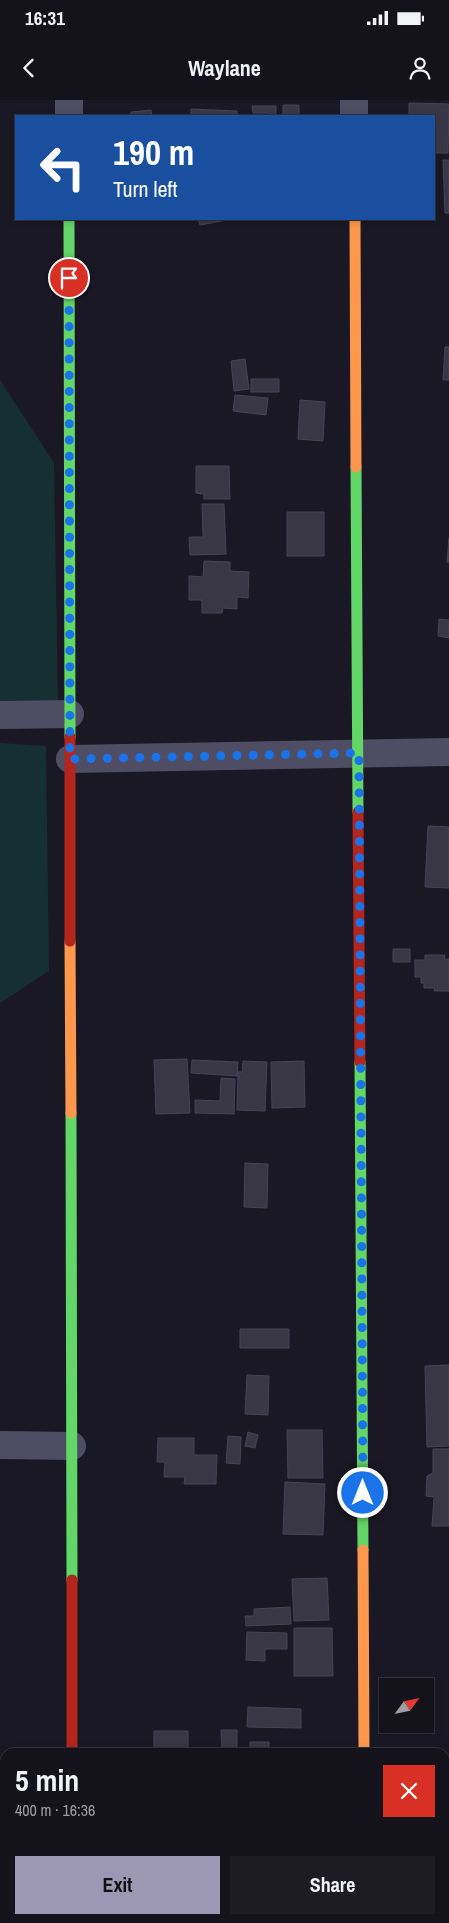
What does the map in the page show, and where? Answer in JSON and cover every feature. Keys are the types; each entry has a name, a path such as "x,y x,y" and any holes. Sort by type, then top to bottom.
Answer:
{"street":[{"path":"69,100 69,115"},
{"path":"354,100 354,115"},
{"path":"69,220 72,1748"},
{"path":"355,220 364,1748"},
{"path":"0,714 70,714"},
{"path":"70,759 449,752"},
{"path":"0,1445 72,1446"}],"green space":[{"path":"0,380 54,463 58,703 0,703"},
{"path":"0,743 46,746 49,971 0,1003"}],"building":[{"path":"409,103 449,104 448,153 435,153 435,115 409,115"},
{"path":"283,105 299,105 299,115 283,115"},
{"path":"252,106 276,106 276,115 253,113"},
{"path":"191,109 237,111 237,115 191,115"},
{"path":"151,110 152,115 131,115 131,112"},
{"path":"443,160 449,160 449,213 445,213"},
{"path":"198,220 222,220 222,221 200,225"},
{"path":"445,347 449,347 449,380 443,380"},
{"path":"245,359 249,389 234,391 231,361"},
{"path":"251,379 279,379 279,392 251,392"},
{"path":"235,395 268,398 266,415 233,411"},
{"path":"300,400 325,402 323,441 298,439"},
{"path":"196,466 229,466 230,499 204,499 204,494 196,493"},
{"path":"202,504 224,504 226,554 190,555 189,537 203,537"},
{"path":"287,512 324,512 324,556 287,556"},
{"path":"449,538 449,562 447,562"},
{"path":"204,561 230,562 230,571 249,572 248,598 237,597 237,609 223,608 222,613 202,613 202,600 189,600 189,576 203,577"},
{"path":"439,619 449,620 449,638 438,636"},
{"path":"428,826 449,827 449,888 425,887"},
{"path":"393,949 410,949 410,962 393,962"},
{"path":"425,955 445,955 444,959 449,959 449,991 434,991 435,988 424,988 424,983 421,983 421,977 415,977 415,960 425,960"},
{"path":"187,1059 190,1113 156,1114 154,1060"},
{"path":"192,1060 238,1062 237,1076 191,1073"},
{"path":"243,1061 267,1062 265,1111 237,1110 238,1072 242,1072"},
{"path":"304,1061 305,1107 272,1108 271,1062"},
{"path":"221,1078 235,1079 234,1114 195,1113 195,1100 220,1101"},
{"path":"245,1163 268,1164 267,1208 244,1207"},
{"path":"240,1329 289,1329 289,1348 240,1348"},
{"path":"449,1365 449,1446 427,1447 425,1366"},
{"path":"247,1375 269,1376 268,1415 245,1414"},
{"path":"287,1430 322,1430 323,1478 288,1478"},
{"path":"248,1432 258,1435 255,1448 245,1446"},
{"path":"228,1436 241,1437 240,1464 226,1463"},
{"path":"158,1438 194,1438 194,1455 217,1455 216,1484 184,1484 185,1477 164,1477 165,1462 157,1462"},
{"path":"433,1449 449,1449 449,1526 432,1526 434,1497 426,1496 427,1476 433,1473"},
{"path":"285,1482 325,1484 323,1535 283,1534"},
{"path":"327,1578 329,1620 294,1621 292,1579"},
{"path":"290,1607 291,1624 246,1626 245,1616 254,1616 254,1609"},
{"path":"294,1628 332,1628 333,1676 294,1676"},
{"path":"247,1632 287,1633 287,1649 265,1649 265,1661 246,1660"},
{"path":"248,1707 301,1709 301,1728 247,1727"},
{"path":"221,1730 237,1730 237,1748 222,1748"},
{"path":"154,1731 188,1731 188,1748 154,1748"},
{"path":"250,1742 269,1742 269,1748 250,1748"}],"traffic: fast":[{"path":"69,220 70,737"},
{"path":"356,467 358,812"},
{"path":"360,1062 363,1550"},
{"path":"71,1113 72,1580"}],"traffic: slow":[{"path":"355,220 356,467"},
{"path":"70,941 71,1113"},
{"path":"363,1550 364,1748"}],"traffic: jam":[{"path":"70,737 70,941"},
{"path":"358,812 360,1062"},
{"path":"72,1580 72,1748"}],"route":[{"path":"69,278 70,759 359,753 363,1493"}]}
